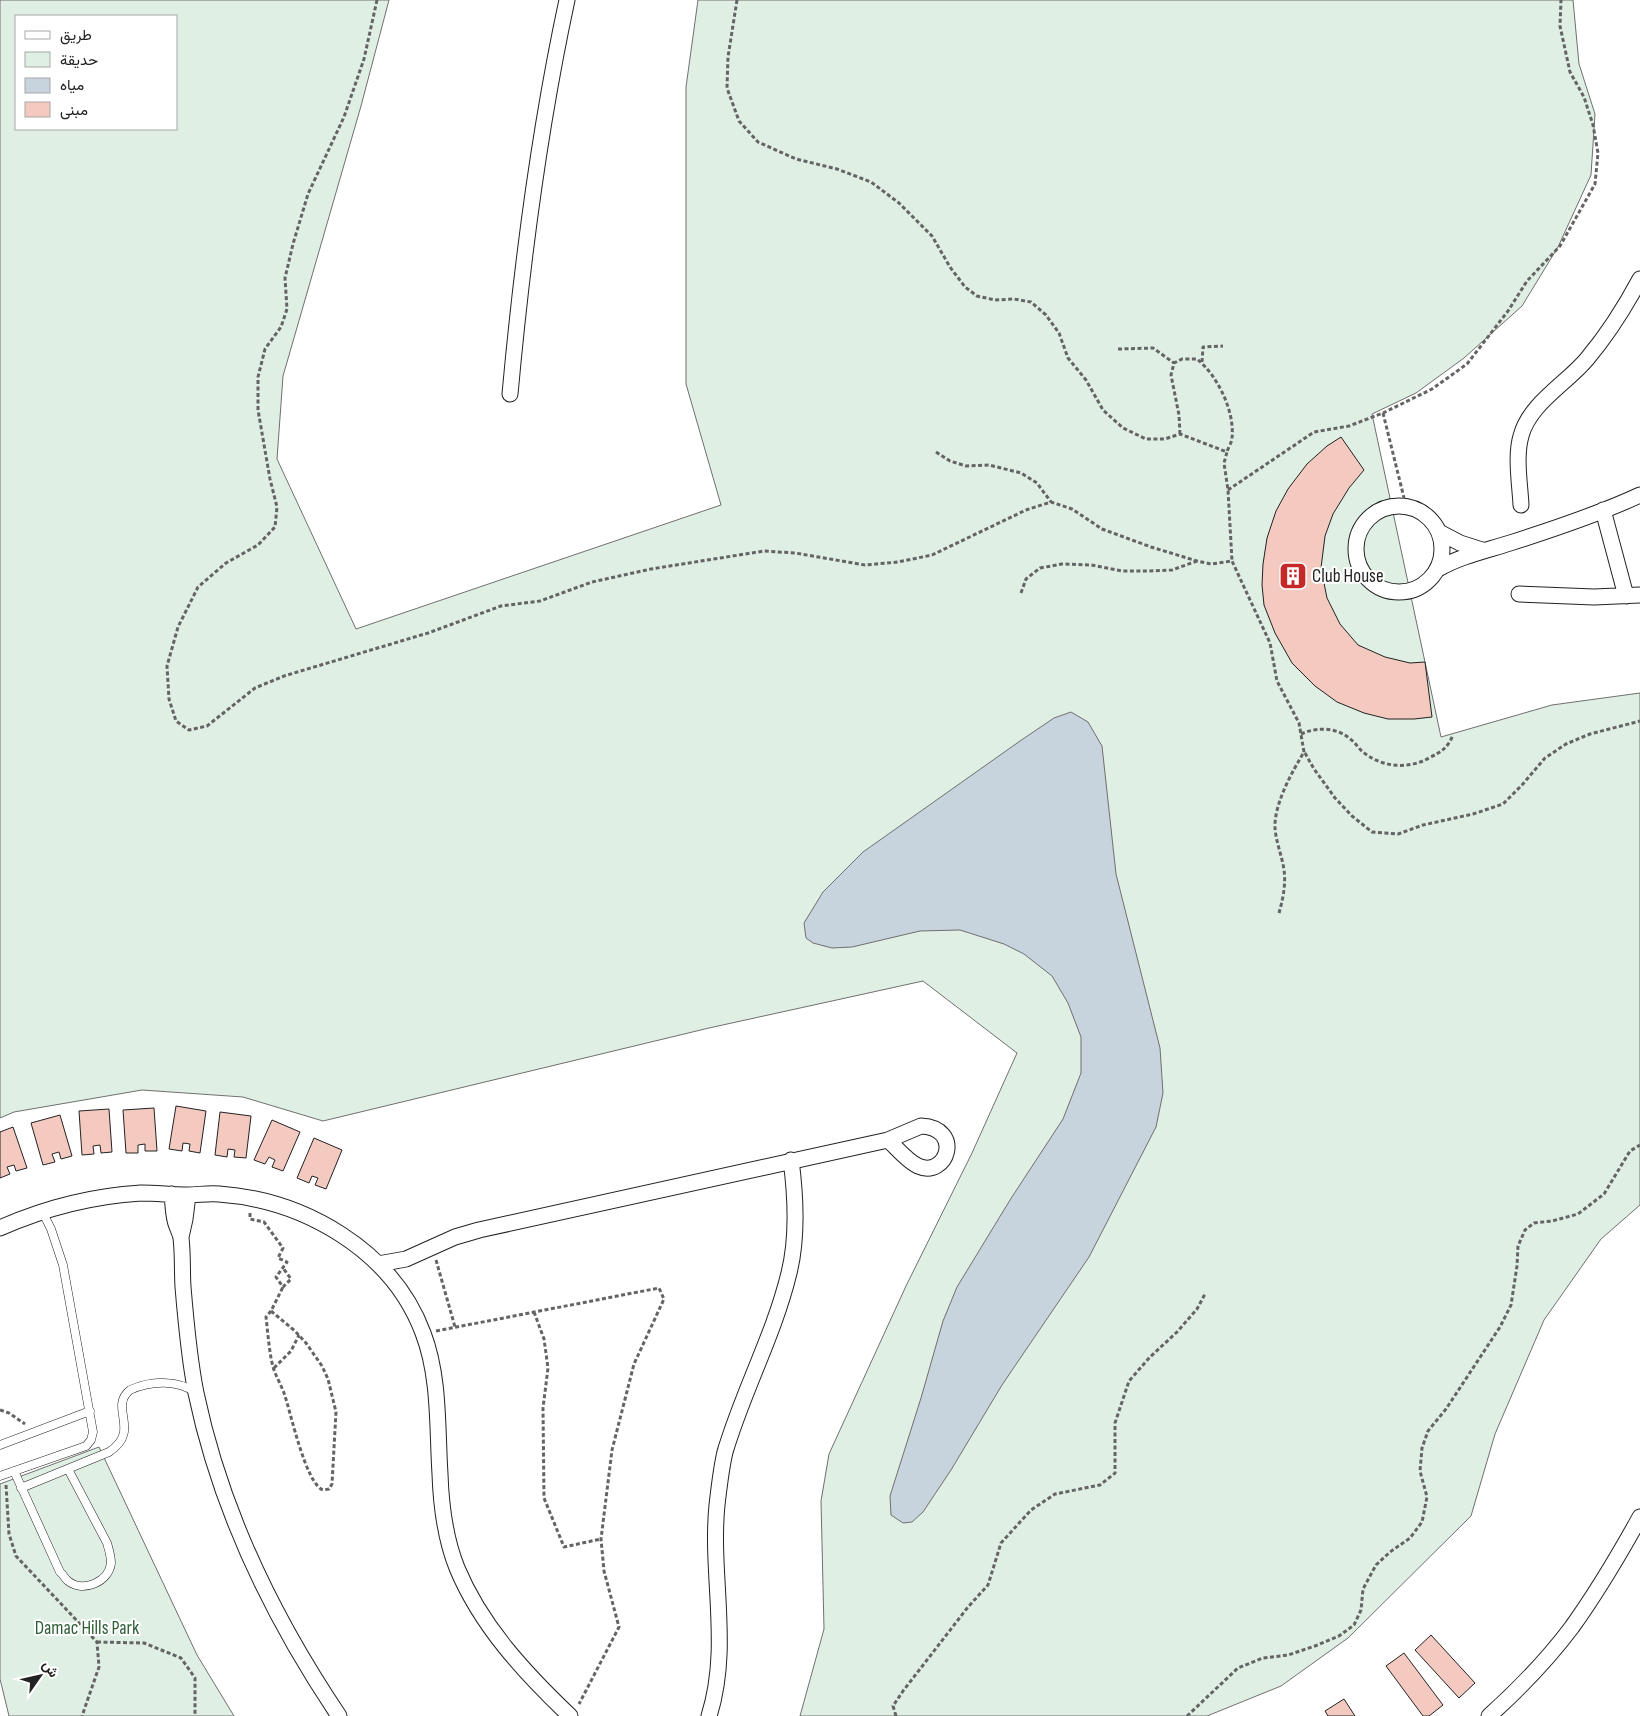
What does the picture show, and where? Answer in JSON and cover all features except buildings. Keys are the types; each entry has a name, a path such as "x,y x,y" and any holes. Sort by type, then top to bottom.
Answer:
{"street":[{"path":"510,394 524,254 535,172 567,0"},
{"path":"1521,505 1519,447 1521,436 1529,417 1535,408 1569,378 1597,346 1616,320 1640,279"},
{"path":"1438,569 1442,555 1442,540 1434,523 1417,509 1406,506 1386,507 1373,514 1362,525 1356,544 1356,554 1360,568 1369,581 1377,587 1396,593 1411,591 1425,584 1438,569 1460,558 1510,543 1640,495"},
{"path":"1520,594 1594,597 1633,595 1603,510"},
{"path":"1439,532 1460,544 1482,550"},
{"path":"378,1264 397,1262 455,1237 479,1230 888,1140"},
{"path":"709,1716 719,1662 720,1616 716,1558 717,1506 725,1454 733,1428 790,1272 795,1234 795,1196 791,1160"},
{"path":"0,1228 42,1211 109,1196 144,1193 188,1195 217,1193 249,1198 293,1209 328,1226 360,1248 378,1264 399,1288 423,1333 434,1386 440,1486 445,1527 457,1567 475,1604 497,1638 546,1693 573,1712"},
{"path":"172,1194 174,1219 180,1237 188,1340 196,1393 209,1444 225,1493 278,1617 312,1676 339,1716"},
{"path":"180,1237 185,1219 188,1195"},
{"path":"399,1288 404,1271 415,1255"},
{"path":"1489,1716 1518,1690 1571,1628 1617,1559 1640,1517"}],"lane":[{"path":"42,1211 51,1229 63,1265 93,1432 91,1440 86,1446 6,1474 21,1488 56,1562 68,1581 77,1586 88,1586 98,1582 106,1575 111,1564 110,1554 107,1543 68,1469"},
{"path":"21,1488 109,1452 120,1442 125,1428 122,1403 126,1393 130,1390 174,1383 182,1384 196,1393"},
{"path":"0,1446 90,1411"}],"path":[{"path":"377,0 364,60 344,117 308,194 285,278 287,309 281,327 265,349 258,378 258,410 277,507 275,527 258,545 226,563 198,587 178,627 167,666 169,699 176,721 189,730 207,726 255,688 284,676 428,633 501,606 540,600 592,582 651,569 764,551 795,552 865,565 898,562 932,555 1026,510 1051,502"},
{"path":"737,0 728,57 727,88 739,121 758,142 796,158 837,169 871,182 899,203 932,236 950,267 965,287 977,296 995,300 1014,298 1031,302 1046,315 1059,333 1068,358 1086,380 1103,410 1124,428 1146,439 1165,439 1180,434 1227,452"},
{"path":"1228,490 1314,432 1349,426 1383,413 1432,389 1467,364 1508,311 1527,281 1560,246 1596,184 1598,153 1593,125 1584,97 1570,72 1560,26 1561,0"},
{"path":"1202,363 1203,347 1223,346"},
{"path":"1118,349 1152,348 1174,363"},
{"path":"1180,434 1179,415 1171,375 1174,363 1182,359 1197,359 1207,368 1219,386 1229,410 1232,438 1224,464 1228,490 1232,561 1270,642 1277,680 1299,723 1304,752 1335,798 1352,816 1372,832 1398,834 1424,825 1473,814 1502,804 1522,785 1544,758 1566,744 1590,734 1640,721"},
{"path":"1383,413 1406,506"},
{"path":"936,452 950,461 966,466 989,466 1021,473 1037,483 1051,502 1072,509 1102,529 1197,561 1211,564 1232,561"},
{"path":"1020,593 1026,578 1040,568 1062,564 1091,565 1122,571 1147,571 1172,570 1197,561"},
{"path":"1301,734 1318,729 1334,730 1349,738 1360,750 1377,761 1396,765 1425,761 1449,746 1454,735"},
{"path":"1279,913 1284,895 1284,871 1275,827 1282,796 1292,772 1304,752"},
{"path":"1187,1716 1238,1668 1263,1658 1288,1655 1315,1646 1339,1636 1354,1625 1361,1610 1363,1589 1376,1565 1410,1538 1422,1522 1427,1497 1420,1471 1422,1448 1428,1431 1446,1409 1500,1327 1511,1305 1518,1246 1525,1230 1534,1223 1552,1221 1578,1214 1604,1194 1630,1151 1640,1145"},
{"path":"249,1198 250,1219 264,1222 284,1248 278,1258 287,1262 276,1277 283,1287"},
{"path":"433,1247 455,1327"},
{"path":"271,1311 284,1320 299,1335 314,1354 328,1379 336,1412 332,1484 328,1489 323,1490 316,1486 310,1473 274,1368 266,1317 283,1287 290,1279 282,1268"},
{"path":"423,1333 659,1288 664,1299 634,1364 612,1450 601,1538 604,1571 620,1627 573,1712"},
{"path":"896,1716 893,1706 903,1691 968,1607 988,1586 1001,1543 1031,1510 1055,1494 1100,1486 1115,1473 1115,1423 1129,1382 1150,1357 1197,1309 1205,1294"},
{"path":"534,1312 544,1339 548,1368 544,1408 544,1498 564,1547 601,1538"},
{"path":"274,1368 292,1351 299,1335"},
{"path":"0,1410 9,1413 36,1432"},
{"path":"6,1474 9,1534 16,1556 97,1642 98,1667 82,1716"},
{"path":"97,1642 144,1643 181,1658 195,1678 195,1716"}],"green space":[{"path":"0,0 389,0 361,106 283,376 277,459 356,629 721,505 686,384 686,87 698,0 1573,0 1579,64 1595,114 1591,175 1558,247 1522,306 1464,358 1416,393 1372,414 1441,737 1552,705 1640,693 1640,1205 1601,1239 1544,1320 1495,1434 1471,1516 1348,1638 1281,1686 1207,1716 800,1716 824,1629 821,1501 829,1454 906,1286 972,1153 1017,1053 923,981 709,1028 323,1121 243,1097 142,1090 14,1112 0,1118"},
{"name":"Damac Hills Park","path":"99,1447 197,1655 234,1716 9,1716 0,1679 0,1484"}],"water":[{"path":"1071,712 1088,722 1102,746 1116,874 1160,1048 1163,1093 1156,1127 1089,1257 1002,1385 951,1470 923,1512 912,1522 903,1523 891,1515 890,1496 943,1321 957,1287 1010,1200 1063,1119 1081,1073 1081,1037 1068,1003 1052,976 1024,954 1004,944 960,930 920,931 852,947 832,948 813,943 806,938 804,923 823,892 863,852 1054,718"}],"place":[{"name":"Club House","path":"1293,576"}]}
